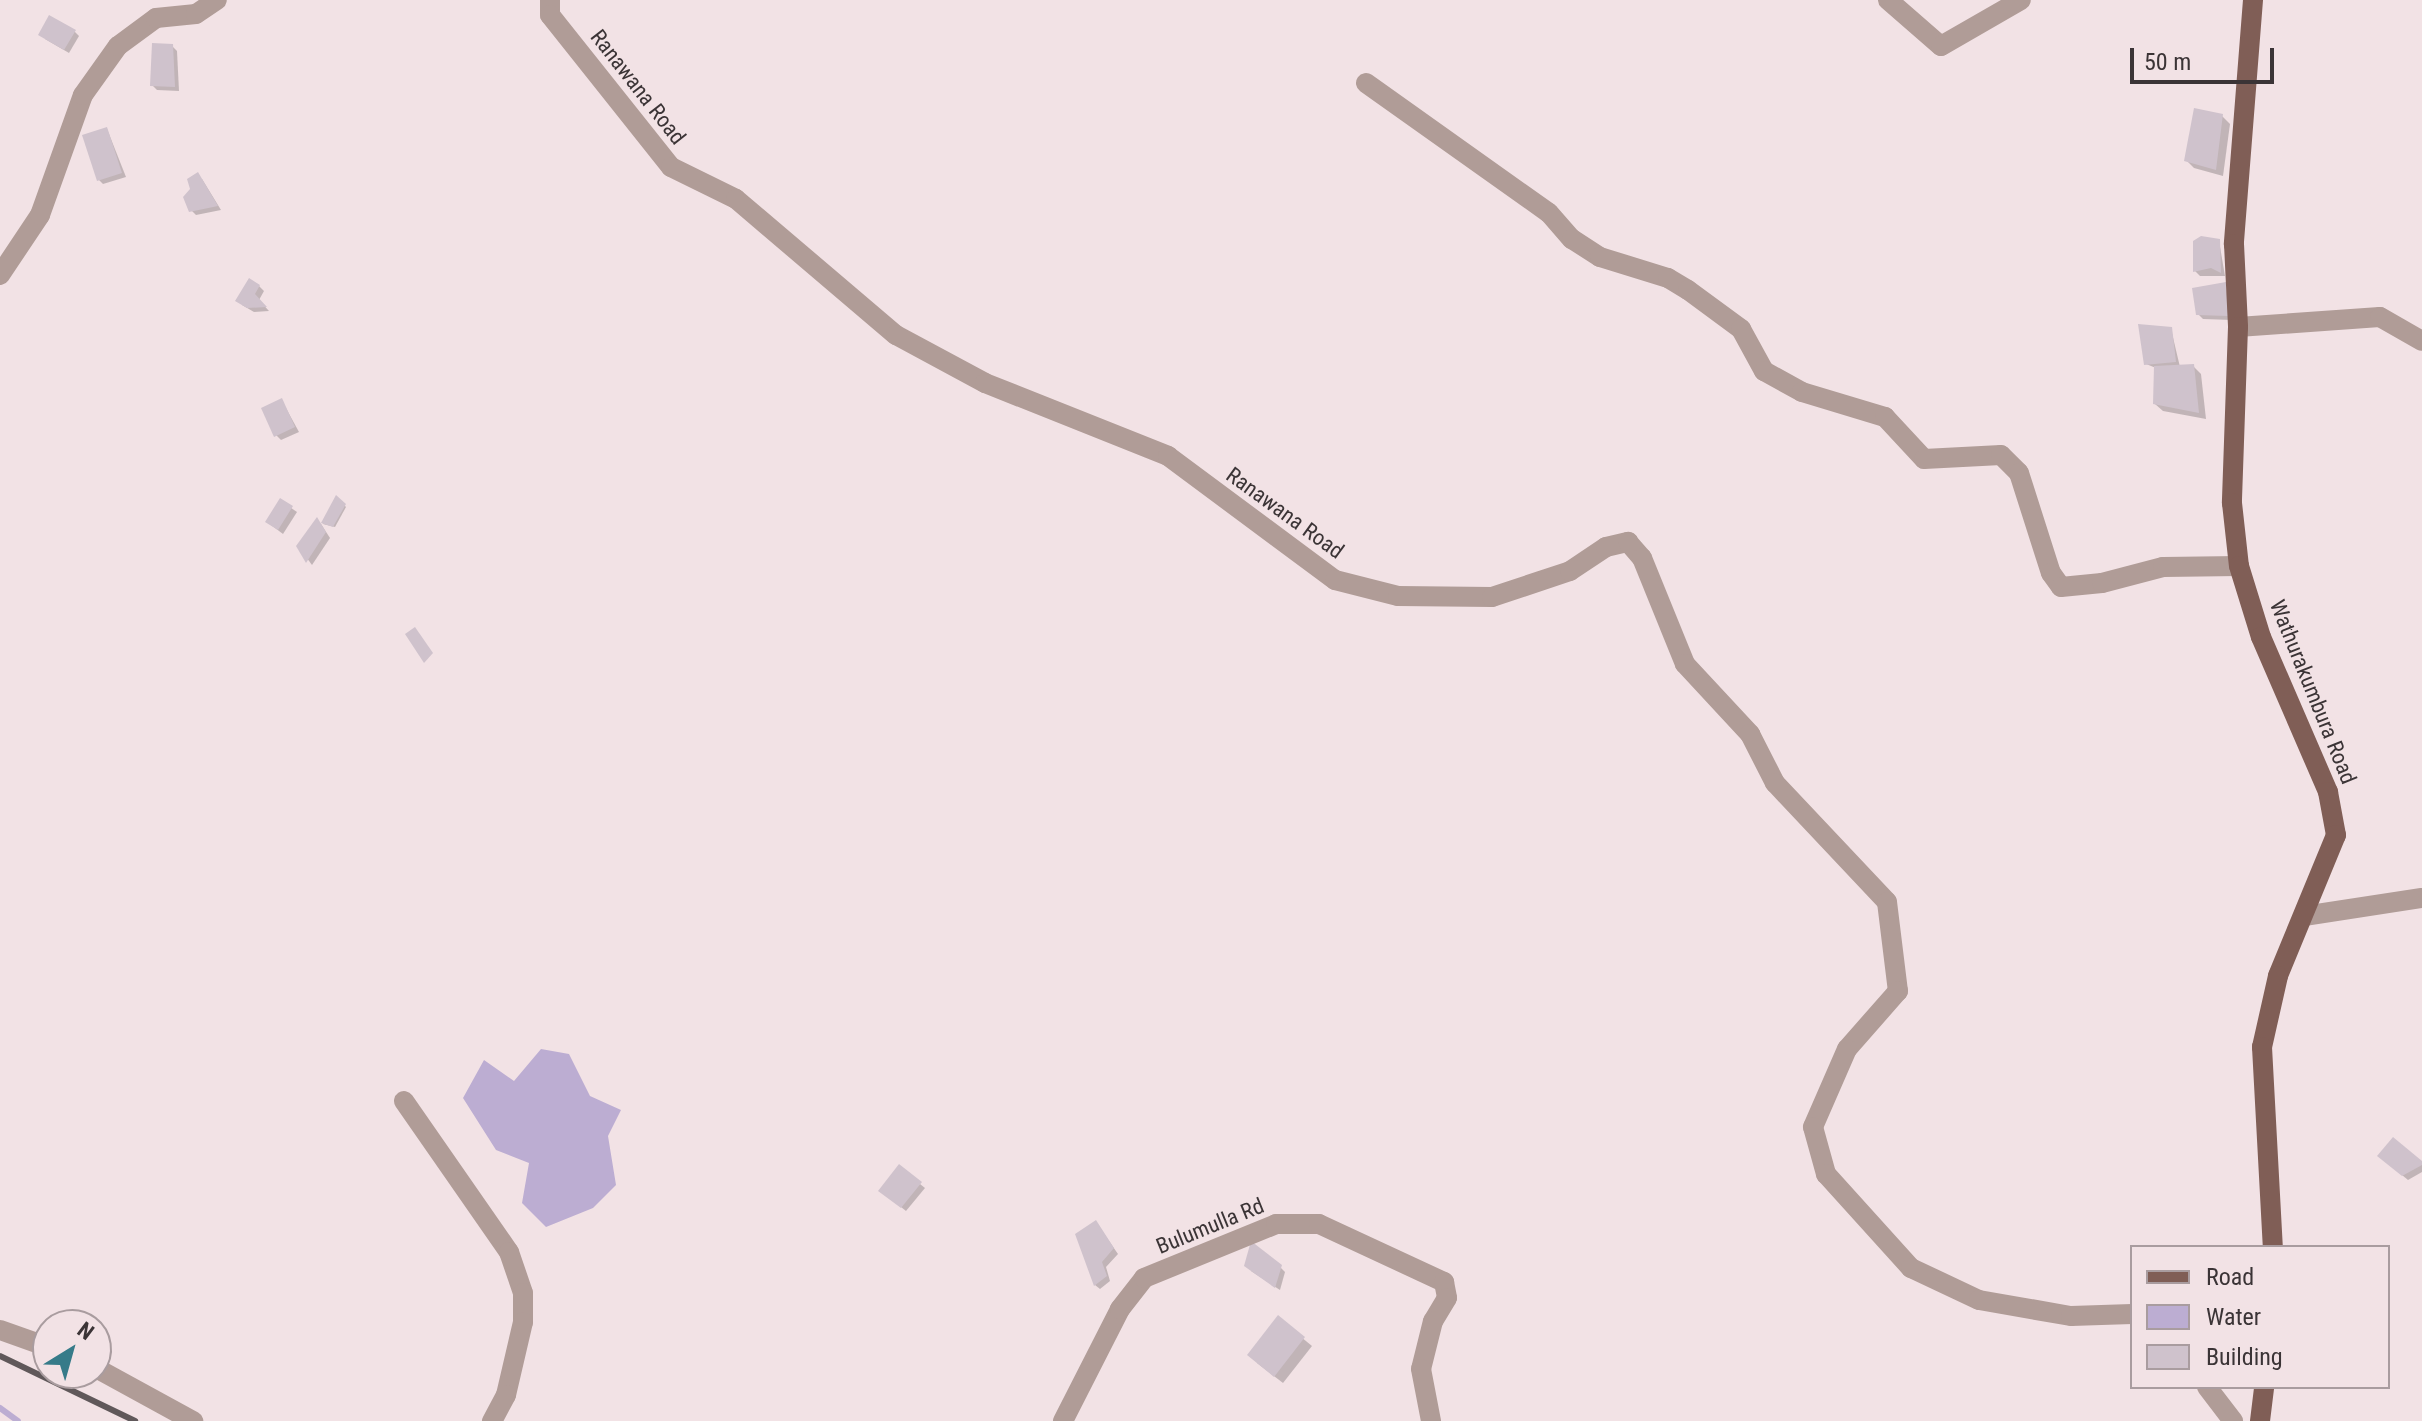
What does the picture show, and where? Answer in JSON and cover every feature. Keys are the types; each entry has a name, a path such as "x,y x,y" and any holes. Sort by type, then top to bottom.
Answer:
{"main road":[{"name":"Wathurakumbura Road","path":"2253,0 2234,244 2238,327 2232,503 2239,566 2261,637 2331,806 2336,835 2278,976 2262,1047 2273,1245"},
{"path":"2260,1421 2264,1389"}],"street":[{"path":"0,275 40,215 83,95 118,46 156,18 196,14 217,0"},
{"name":"Ranawana Road","path":"550,0 550,15 671,167 736,199 896,335 985,383 1168,456 1335,580 1398,596 1492,597 1570,571 1606,547 1628,542 1642,558 1685,664 1750,734 1775,783 1887,902 1898,991 1847,1049 1813,1127 1826,1174 1911,1268 1979,1300 2071,1316 2130,1314"},
{"path":"1888,0 1941,46 2021,0"},
{"path":"1366,83 1549,213 1572,239 1600,257 1668,278 1688,290 1741,329 1764,371 1802,392 1885,417 1924,459 2001,455 2019,473 2051,573 2061,587 2102,583 2163,567 2239,566"},
{"path":"2238,327 2380,317 2422,341"},
{"path":"2304,916 2422,898"},
{"path":"404,1101 509,1252 523,1293 523,1322 506,1395 492,1421"},
{"name":"Bulumulla Rd","path":"1063,1421 1120,1309 1144,1278 1276,1224 1319,1224 1444,1282 1447,1298 1433,1321 1421,1369 1431,1421"},
{"path":"0,1330 32,1341"},
{"path":"112,1377 193,1421"},
{"path":"2209,1389 2233,1421"}],"water":[{"path":"541,1049 569,1054 590,1096 621,1110 608,1136 616,1185 593,1208 546,1227 522,1203 529,1163 496,1150 463,1098 484,1060 514,1081"}],"building":[{"path":"49,15 76,30 64,50 38,35"},
{"path":"152,43 173,44 175,87 150,86"},
{"path":"2194,108 2223,114 2216,170 2184,161"},
{"path":"107,127 122,173 97,181 82,135"},
{"path":"198,172 218,206 189,212 183,197 190,189 187,179"},
{"path":"2201,236 2220,239 2221,273 2211,268 2193,272 2193,241"},
{"path":"249,278 260,285 255,294 267,307 247,308 235,301"},
{"path":"2226,282 2228,316 2196,315 2192,288"},
{"path":"2138,324 2172,327 2176,362 2144,365"},
{"path":"2194,364 2199,413 2153,404 2154,366"},
{"path":"282,398 295,427 274,437 261,408"},
{"path":"336,495 346,504 333,527 321,523"},
{"path":"280,498 293,506 278,530 265,522"},
{"path":"317,517 326,532 306,563 296,546"},
{"path":"415,627 433,653 424,663 405,634"},
{"path":"2393,1137 2422,1161 2422,1165 2402,1176 2377,1156"},
{"path":"899,1164 922,1182 901,1208 878,1191"},
{"path":"1096,1220 1114,1248 1102,1262 1107,1276 1094,1286 1075,1234"},
{"path":"1251,1241 1282,1265 1275,1288 1244,1266"},
{"path":"1278,1315 1305,1337 1274,1377 1247,1355"}],"waterway":[{"path":"0,1408 18,1421"}],"railway":[{"path":"0,1356 135,1421"}]}
